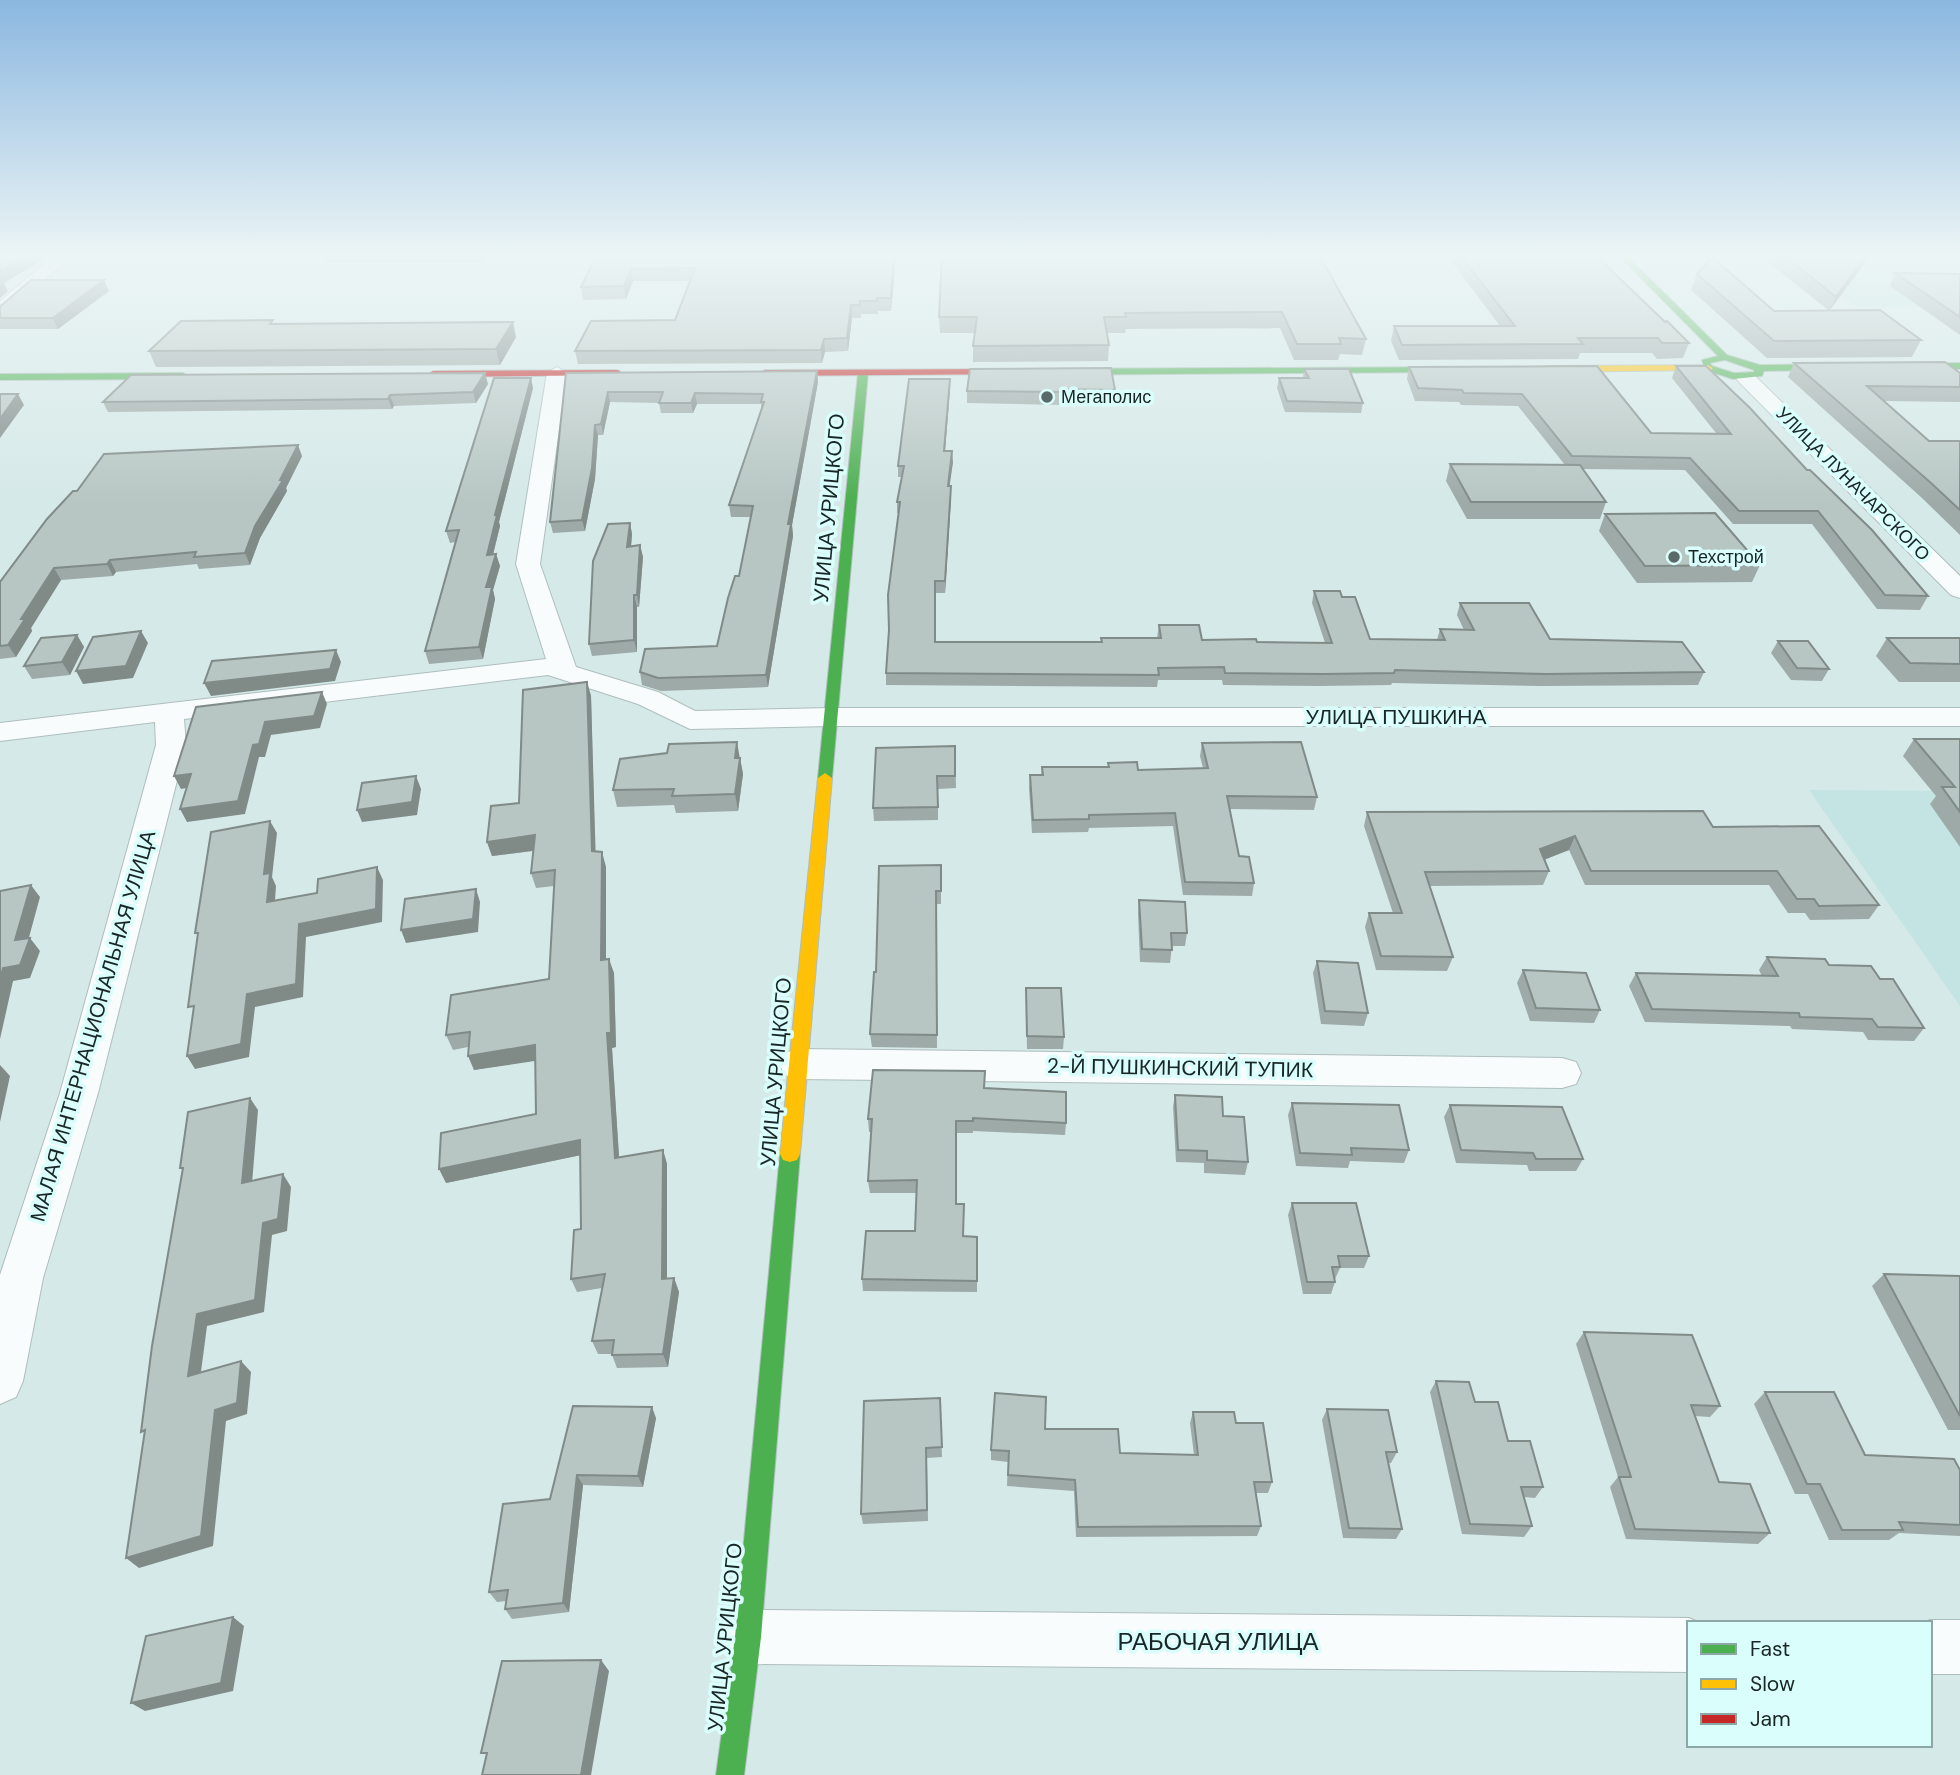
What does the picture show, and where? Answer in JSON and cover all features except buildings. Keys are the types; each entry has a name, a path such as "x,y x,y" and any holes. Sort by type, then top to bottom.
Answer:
{"street":[{"path":"1704,337 1724,357"},
{"path":"1708,368 1705,362 1711,358 1724,357 1745,360 1753,373"},
{"path":"1526,370 1708,368 1724,375 1960,366"},
{"path":"752,373 1471,370"},
{"path":"557,373 528,564 564,672"},
{"path":"423,374 626,373"},
{"name":"УЛИЦА УРИЦКОГО","path":"730,1775 748,1637 797,1064 863,373"},
{"name":"УЛИЦА ЛУНАЧАРСКОГО","path":"1753,373 1960,590"},
{"path":"0,377 205,376"},
{"name":"УЛИЦА ПУШКИНА","path":"0,732 549,667 648,698 690,720 831,717 1960,717"},
{"name":"МАЛАЯ ИНТЕРНАЦИОНАЛЬНАЯ УЛИЦА","path":"0,1381 21,1278 79,1093 171,745 169,712"},
{"name":"2-Й ПУШКИНСКИЙ ТУПИК","path":"797,1064 1562,1073"},
{"name":"РАБОЧАЯ УЛИЦА","path":"748,1637 1687,1645"},
{"path":"1932,1647 1960,1647"}],"shaded area":[{"path":"1809,790 1960,791 1960,1006"}],"traffic: fast":[{"path":"1704,337 1724,357"},
{"path":"1759,368 1759,374 1733,376 1708,368 1705,362 1725,357 1759,368 1960,366"},
{"path":"1028,372 1461,370"},
{"path":"825,778 863,373"},
{"path":"0,377 183,376"},
{"path":"730,1775 748,1637 790,1154"}],"traffic: slow":[{"path":"1546,369 1708,368"},
{"path":"790,1154 825,778"}],"traffic: jam":[{"path":"765,373 1028,372"},
{"path":"433,374 617,373"}],"place":[{"name":"Мегаполис","path":"1047,397"},
{"name":"Техстрой","path":"1674,557"}]}
